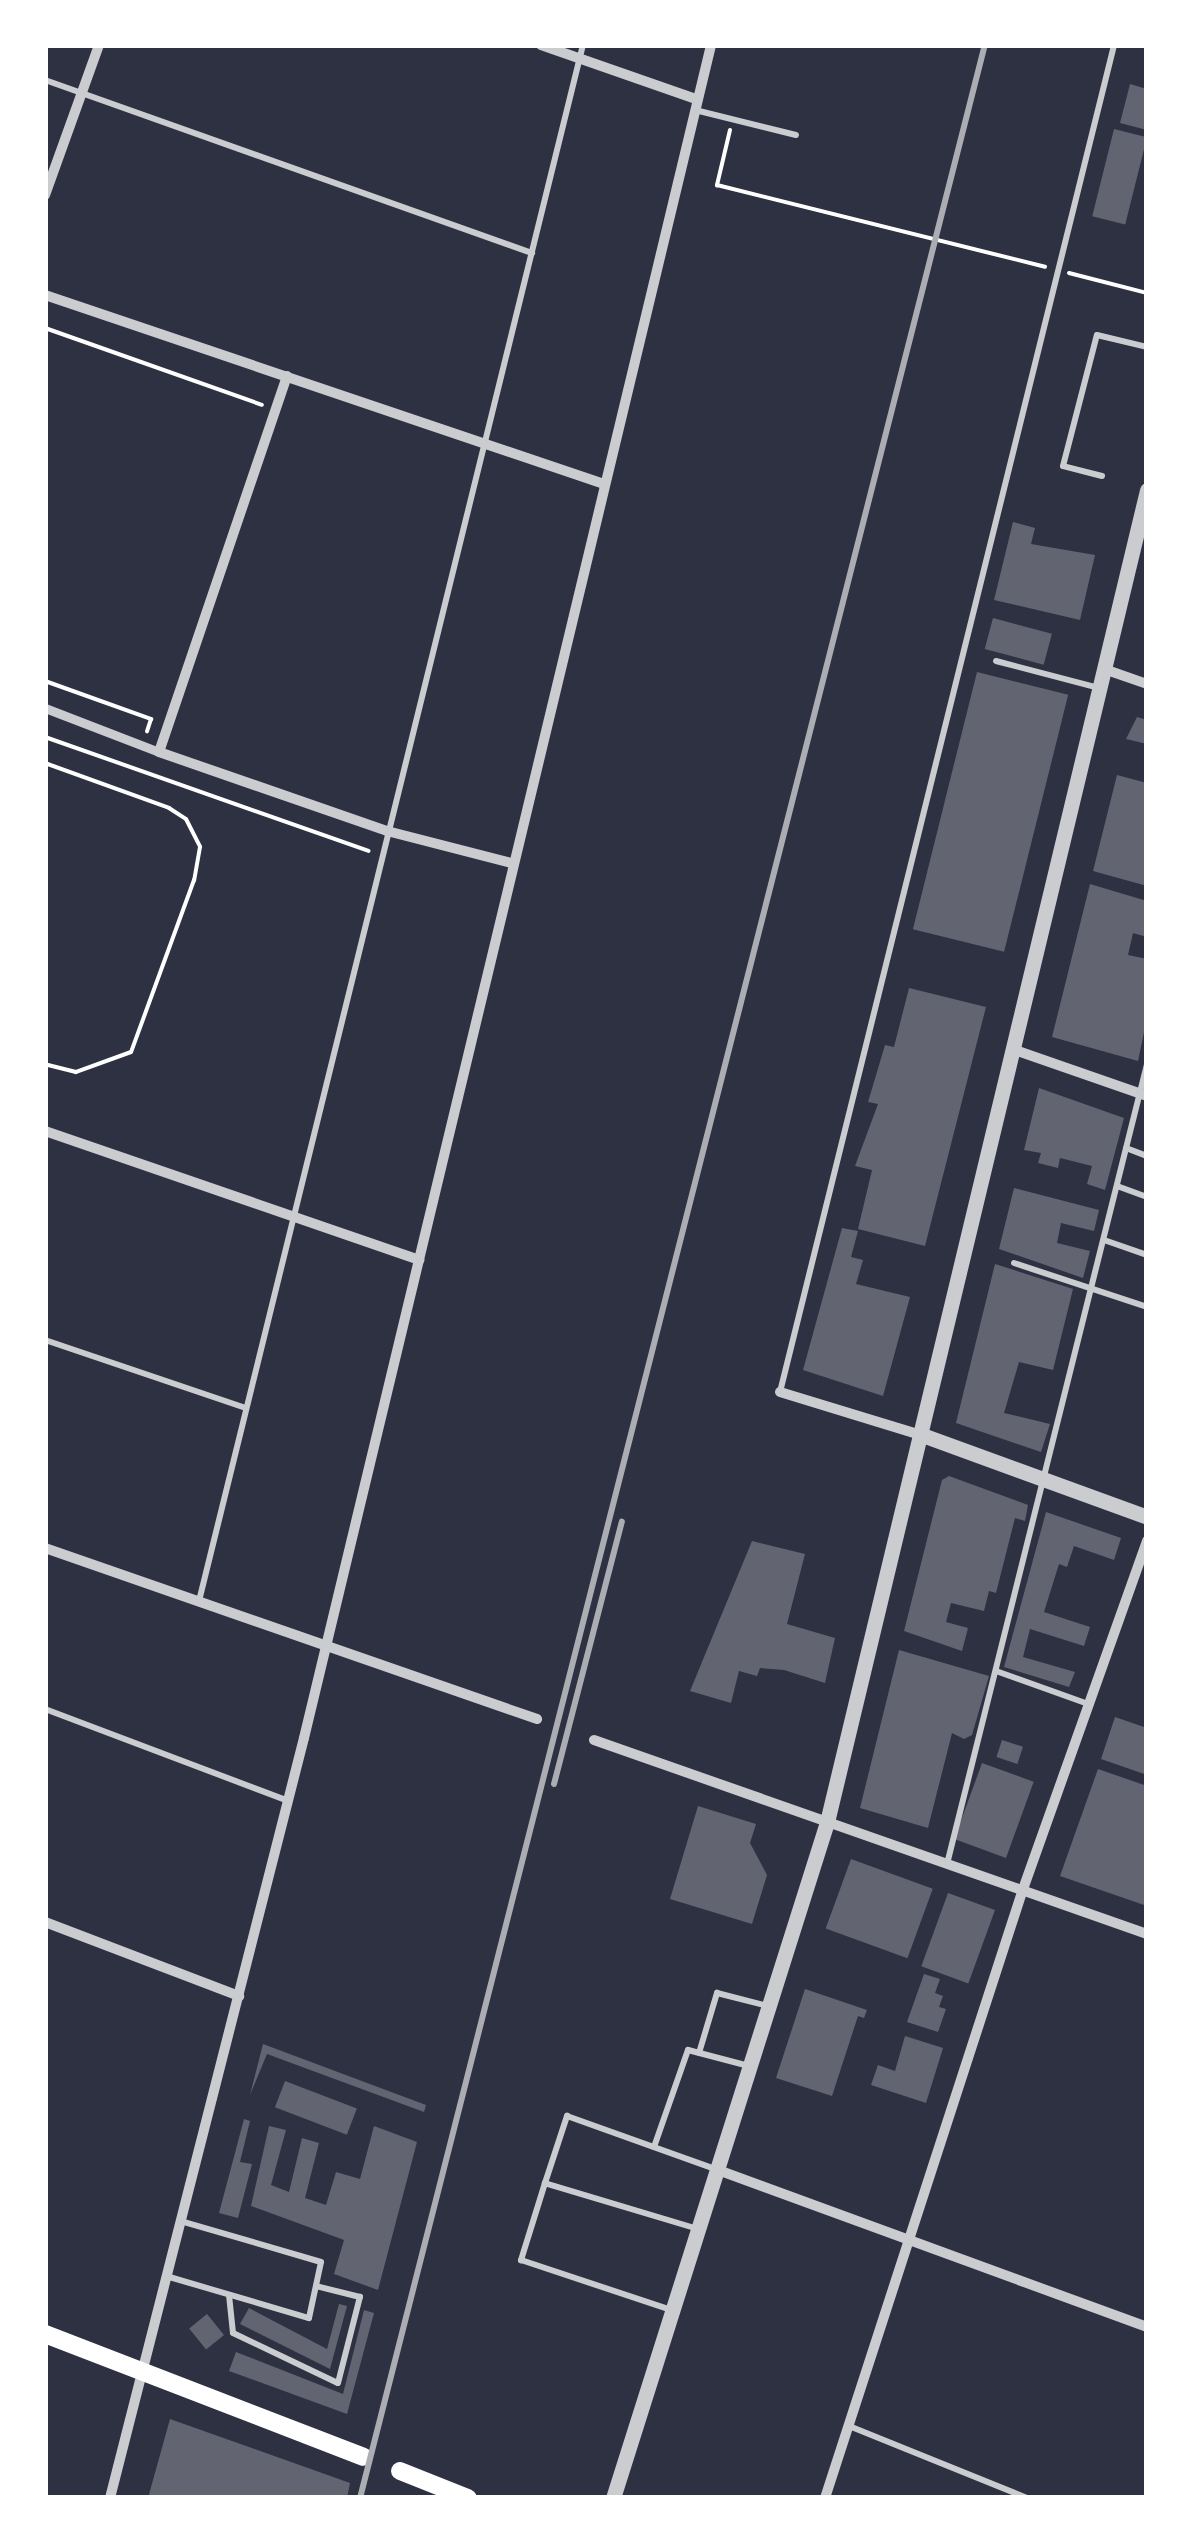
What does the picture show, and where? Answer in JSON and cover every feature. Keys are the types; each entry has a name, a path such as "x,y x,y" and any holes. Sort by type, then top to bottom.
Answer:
{"main road":[{"path":"45,2334 362,2457"},
{"path":"400,2472 468,2498"}],"street":[{"path":"45,195 99,45"},
{"path":"541,45 695,104"},
{"path":"110,2498 288,1802 601,483 710,45"},
{"path":"45,295 601,483"},
{"path":"159,752 288,376"},
{"path":"613,2498 827,1822 925,1436 1147,490"},
{"path":"1104,669 1147,684"},
{"path":"45,708 387,831 512,863"},
{"path":"1015,1050 1144,1094"},
{"path":"45,1131 419,1260"},
{"path":"780,1392 925,1436 1147,1517"},
{"path":"825,2498 1022,1892 1147,1541"},
{"path":"45,1548 536,1719"},
{"path":"594,1740 1147,1934"},
{"path":"45,1922 239,1996"},
{"path":"718,2170 1147,2326"}],"lane":[{"path":"199,1602 584,45"},
{"path":"780,1392 1114,45"},
{"path":"45,80 532,253"},
{"path":"695,104 796,135"},
{"path":"1102,476 1063,466 1096,335 1147,347"},
{"path":"996,661 1100,688"},
{"path":"947,1865 1126,1148 1144,1094 1147,1064"},
{"path":"1126,1148 1147,1156"},
{"path":"1117,1186 1147,1197"},
{"path":"1104,1240 1147,1255"},
{"path":"1014,1262 1147,1307"},
{"path":"45,1340 246,1408"},
{"path":"996,1672 1089,1705"},
{"path":"45,1710 288,1802"},
{"path":"699,2053 717,1994 770,2006"},
{"path":"654,2147 688,2050 750,2066"},
{"path":"673,2310 521,2260 545,2183 567,2116 718,2170"},
{"path":"545,2183 699,2230"},
{"path":"166,2276 309,2318 321,2262 180,2220"},
{"path":"229,2295 233,2333 338,2383 360,2297 316,2286"},
{"path":"849,2426 1027,2498"}],"path":[{"path":"730,132 717,185 1147,293"},
{"path":"45,328 276,410"},
{"path":"45,681 152,719 134,768"},
{"path":"45,736 368,850"},
{"path":"45,764 169,808 186,819 200,847 194,880 131,1052 76,1072 45,1064"}],"building":[{"path":"1130,84 1147,89 1147,130 1120,123"},
{"path":"1114,129 1147,137 1125,225 1092,216"},
{"path":"1013,522 1035,528 1031,544 1095,555 1080,620 994,600"},
{"path":"993,618 1052,634 1044,665 985,649"},
{"path":"977,672 1068,695 1004,952 913,929"},
{"path":"1137,717 1147,720 1147,744 1126,739"},
{"path":"1117,775 1147,783 1147,886 1093,871"},
{"path":"1090,884 1147,901 1147,937 1133,933 1128,955 1147,959 1147,1018 1138,1061 1052,1037"},
{"path":"909,988 986,1007 925,1246 858,1229 872,1170 855,1166 878,1104 868,1102 885,1045 894,1047"},
{"path":"1039,1088 1124,1118 1105,1190 1087,1184 1092,1166 1060,1158 1058,1168 1038,1163 1041,1153 1024,1150"},
{"path":"1014,1188 1099,1210 1094,1231 1061,1223 1057,1243 1090,1251 1083,1278 999,1249"},
{"path":"842,1228 858,1231 851,1257 863,1260 856,1284 910,1297 883,1396 803,1370"},
{"path":"995,1264 1073,1289 1053,1370 1019,1362 1004,1413 1050,1424 1041,1452 956,1423"},
{"path":"949,1476 1028,1505 1025,1521 1015,1518 996,1593 989,1591 984,1611 951,1603 946,1622 968,1628 962,1651 904,1631 942,1480"},
{"path":"1046,1512 1121,1538 1114,1560 1074,1546 1067,1567 1059,1564 1044,1612 1090,1627 1084,1646 1030,1629 1023,1657 1075,1672 1069,1687 1004,1667"},
{"path":"752,1541 805,1554 787,1624 835,1638 825,1683 784,1670 760,1668 757,1676 739,1671 731,1703 690,1691"},
{"path":"899,1650 989,1676 972,1735 964,1739 952,1733 928,1828 860,1808"},
{"path":"1115,1717 1147,1728 1147,1775 1101,1759"},
{"path":"1002,1740 1023,1747 1017,1764 996,1757"},
{"path":"982,1763 1034,1782 1006,1858 954,1839"},
{"path":"1098,1769 1147,1786 1147,1906 1060,1876"},
{"path":"698,1806 756,1824 750,1843 767,1875 752,1924 670,1899"},
{"path":"851,1859 933,1889 907,1958 826,1929"},
{"path":"948,1893 995,1910 968,1983 921,1966"},
{"path":"924,1974 940,1979 935,1993 943,1996 939,2007 946,2009 938,2032 907,2022"},
{"path":"805,1989 867,2010 864,2018 858,2016 832,2096 776,2078"},
{"path":"905,2036 943,2048 926,2103 871,2085 878,2065 895,2071"},
{"path":"263,2044 426,2105 424,2112 267,2054 250,2095"},
{"path":"285,2081 357,2109 347,2135 275,2107"},
{"path":"244,2119 250,2121 240,2162 252,2164 238,2218 219,2213"},
{"path":"269,2126 286,2130 271,2185 289,2192 302,2138 319,2143 305,2198 326,2205 336,2172 360,2179 374,2126 417,2142 378,2290 334,2274 344,2240 251,2206"},
{"path":"339,2304 347,2306 330,2369 240,2324 249,2308 327,2349"},
{"path":"364,2310 374,2313 347,2414 229,2371 236,2352 343,2394"},
{"path":"207,2314 224,2335 206,2349 189,2328"},
{"path":"170,2419 350,2483 347,2498 148,2498"}],"railway":[{"path":"360,2498 985,45"},
{"path":"554,1784 622,1522"}]}
